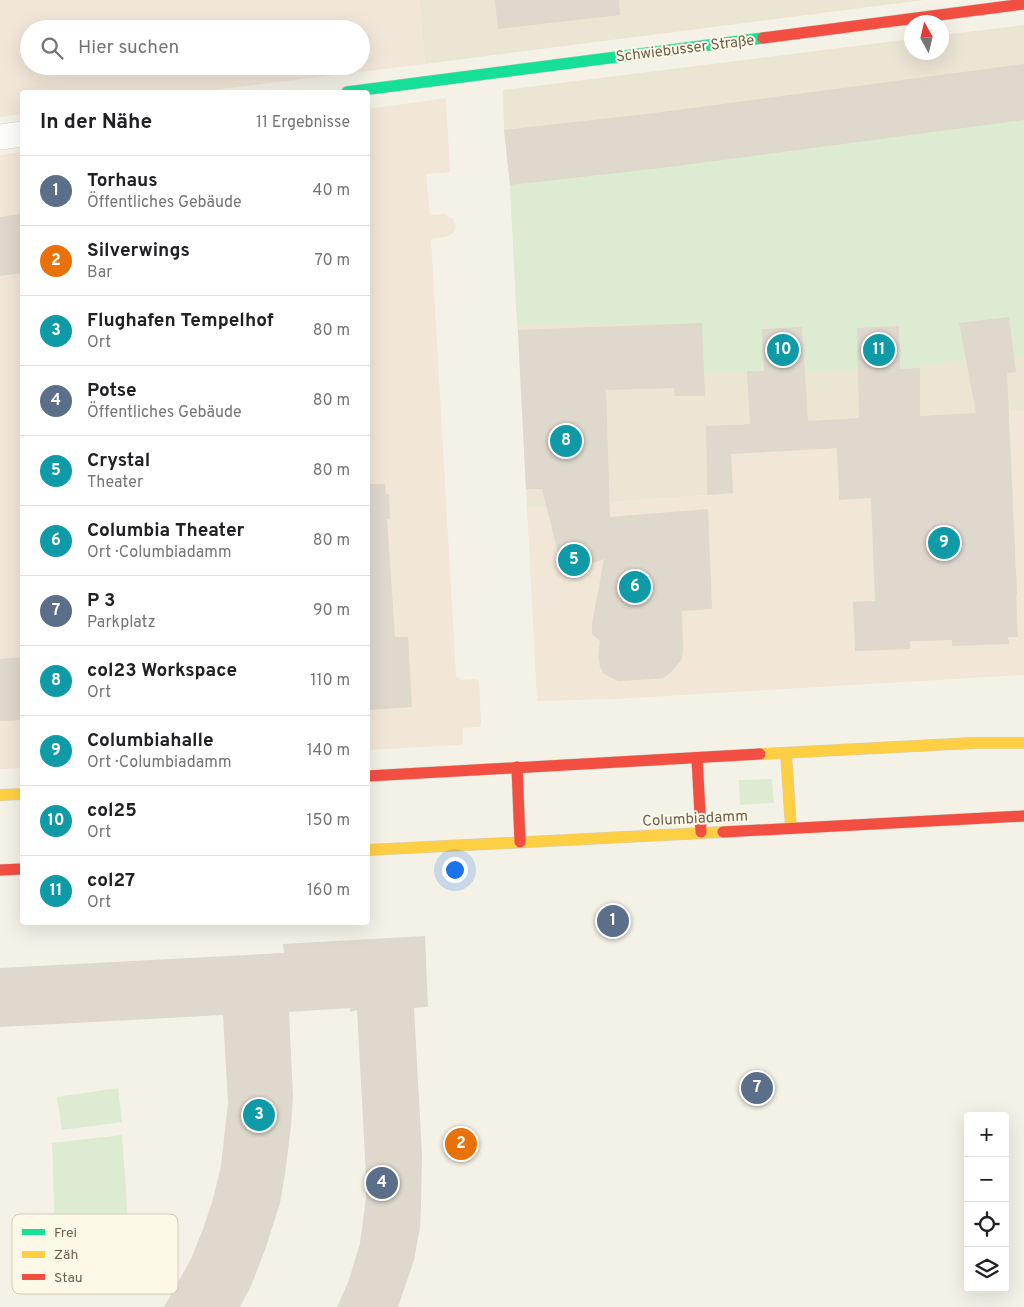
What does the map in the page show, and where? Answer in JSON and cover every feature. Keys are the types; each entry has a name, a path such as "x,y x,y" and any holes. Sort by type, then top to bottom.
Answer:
{"main road":[{"name":"Schwiebusser Straße","path":"362,90 1024,4"},
{"path":"370,776 937,745 1024,743"},
{"path":"786,753 791,828"},
{"path":"698,758 701,832"},
{"path":"517,767 520,842"},
{"path":"0,795 20,794"},
{"name":"Columbiadamm","path":"370,850 1024,816"},
{"path":"0,870 20,869"}],"street":[{"path":"0,137 20,134"}],"shaded area":[{"path":"0,0 419,0 425,64 370,71 370,20 20,20 20,75 336,75 214,90 20,90 20,114 0,117"},
{"path":"419,0 924,0 425,64"},
{"path":"1024,25 1024,411 706,426 707,495 527,508 510,185 504,130 503,90 904,40 904,60 949,60 949,34"},
{"path":"446,98 450,172 426,174 430,215 444,214 452,218 456,226 453,233 445,237 431,239 456,676 461,680 476,679 479,682 481,722 480,727 463,728 463,744 459,745 370,750 370,109"},
{"path":"20,152 20,768 0,769 0,155"},
{"path":"1024,411 1024,675 614,699 537,701 527,508 707,495 706,426"}],"green space":[{"path":"1024,120 1024,355 1014,355 1009,318 966,360 900,369 899,326 857,327 858,370 805,371 802,327 762,329 764,371 704,373 702,323 517,324 510,185"},
{"path":"772,779 774,803 740,805 739,780"},
{"path":"118,1088 122,1122 62,1130 57,1097"},
{"path":"122,1135 128,1214 54,1214 52,1143"}],"building":[{"path":"495,0 619,0 620,15 498,29"},
{"path":"1024,64 1024,120 661,168 510,185 504,130 655,113"},
{"path":"20,214 20,273 0,276 0,217"},
{"path":"1009,317 1016,372 1007,373 1018,637 1008,637 1009,644 952,646 952,640 910,641 910,649 855,651 853,602 875,601 871,498 839,500 837,448 731,454 733,493 707,495 706,426 750,424 747,371 764,371 762,329 802,327 808,421 859,418 857,328 899,326 900,369 920,368 920,416 976,413 959,323"},
{"path":"702,323 705,396 675,396 674,388 606,390 610,517 708,509 712,609 682,611 682,659 671,672 663,678 618,681 604,674 600,667 598,656 600,641 592,634 592,624 604,559 563,573 542,489 526,489 518,330"},
{"path":"370,484 385,484 386,494 389,495 390,519 387,519 395,637 408,637 412,707 370,710"},
{"path":"20,657 20,720 0,721 0,659"},
{"path":"425,936 428,1007 414,1008 422,1154 420,1228 414,1260 398,1307 337,1307 349,1280 360,1243 366,1198 357,1010 350,1012 350,1008 289,1012 293,1096 285,1174 280,1203 251,1286 240,1307 164,1307 171,1294 178,1294 178,1282 191,1259 203,1229 221,1166 228,1103 223,1015 0,1027 0,968 284,953 283,944"}],"traffic: fast":[{"path":"362,90 763,38"}],"traffic: slow":[{"path":"760,754 973,743 1024,743"},
{"path":"786,753 791,828"},
{"path":"0,795 20,794"},
{"path":"370,850 723,832"}],"traffic: jam":[{"path":"763,38 1024,4"},
{"path":"370,776 760,754"},
{"path":"697,758 701,832"},
{"path":"517,767 520,842"},
{"path":"723,832 1024,816"},
{"path":"0,870 20,869"}],"place":[{"name":"col25","path":"783,350"},
{"name":"col27","path":"879,350"},
{"name":"col23 Workspace","path":"566,441"},
{"name":"Columbiahalle","path":"944,543"},
{"name":"Crystal","path":"574,560"},
{"name":"Columbia Theater","path":"635,587"},
{"name":"Torhaus","path":"613,921"},
{"name":"P 3","path":"757,1088"},
{"name":"Flughafen Tempelhof","path":"259,1115"},
{"name":"Silverwings","path":"461,1144"},
{"name":"Potse","path":"382,1183"}]}
